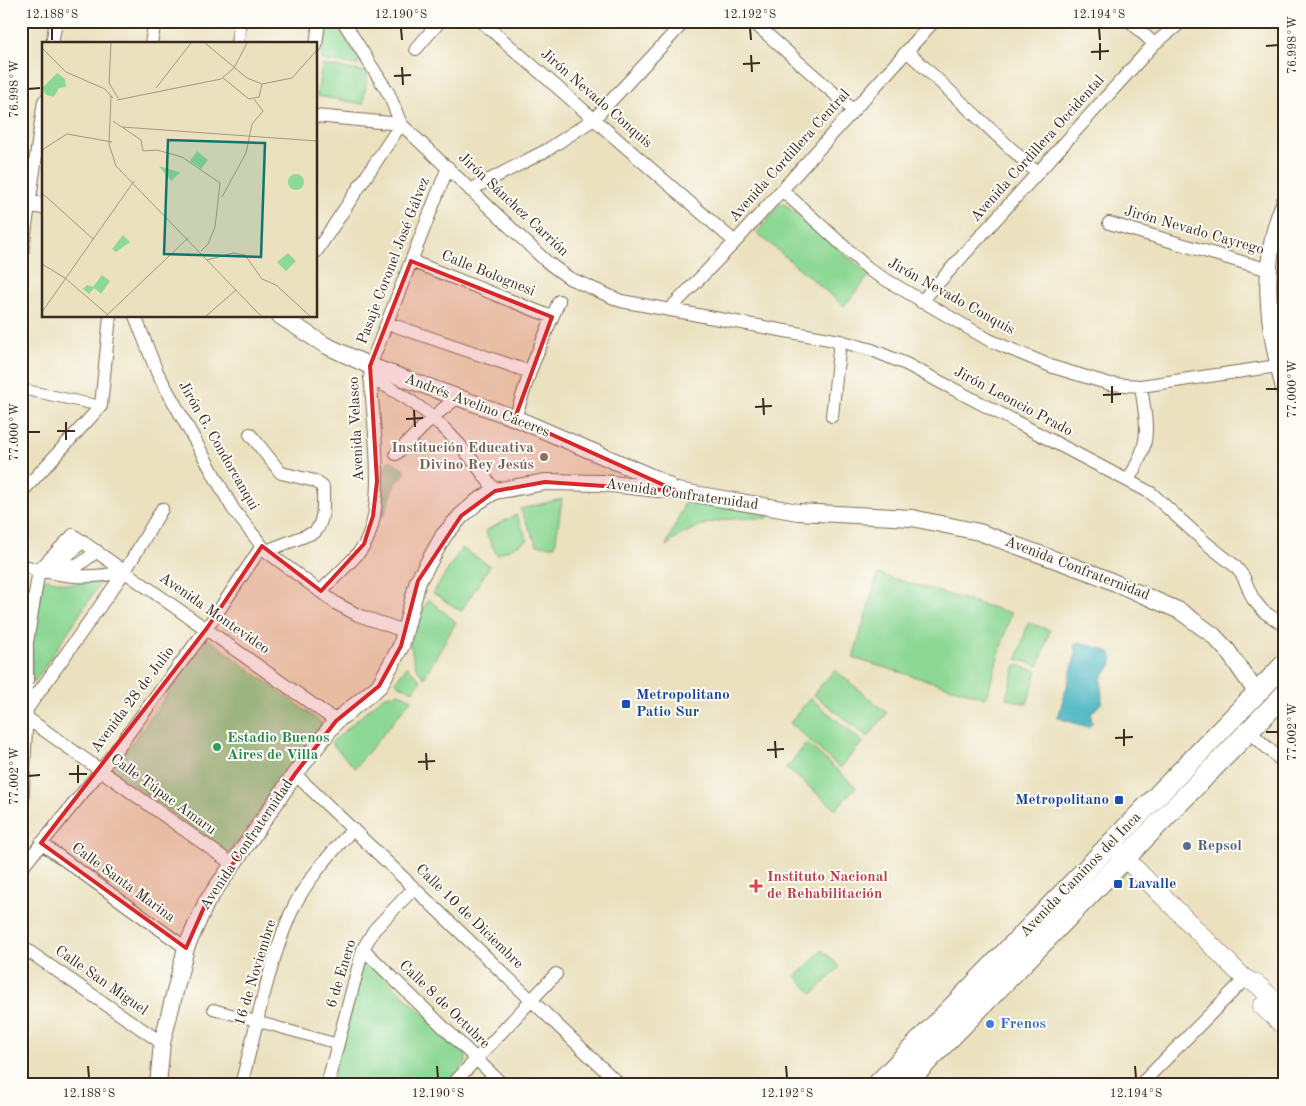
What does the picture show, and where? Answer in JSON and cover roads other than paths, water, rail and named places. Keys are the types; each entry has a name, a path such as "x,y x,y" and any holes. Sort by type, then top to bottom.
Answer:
{"main road":[{"name":"Avenida Caminos del Inca","path":"904,1085 1285,664"},
{"name":"Avenida Caminos del Inca","path":"877,1085 1117,851 1279,700"},
{"path":"1117,851 1245,979 1257,984 1285,1011"},
{"path":"1245,979 1248,992 1285,1027"}],"street":[{"path":"52,42 56,21"},
{"path":"151,42 155,21"},
{"path":"237,42 240,21"},
{"path":"316,42 319,21"},
{"path":"343,21 389,94 402,124"},
{"path":"416,49 440,21"},
{"name":"Jirón Nevado Conquis","path":"481,21 735,242"},
{"path":"470,190 547,150 594,119 685,21"},
{"path":"752,21 853,110"},
{"name":"Avenida Cordillera Central","path":"669,310 735,242 934,21"},
{"path":"1130,21 1154,44"},
{"name":"Avenida Cordillera Occidental","path":"921,302 1154,44 1183,21"},
{"path":"907,51 1037,173"},
{"path":"318,116 402,124"},
{"path":"21,261 31,205 42,118"},
{"path":"318,249 402,124"},
{"name":"Jirón Sánchez Carrión","path":"402,124 547,262 569,278 621,301 669,310"},
{"name":"Pasaje Coronel José Gálvez","path":"370,372 448,167"},
{"name":"Jirón Nevado Conquis","path":"782,190 872,271 921,302 989,340 1053,367 1110,384 1141,386 1278,366"},
{"path":"1283,208 1272,244 1269,270 1269,316 1285,392"},
{"name":"Jirón Nevado Cayrego","path":"1109,224 1269,270"},
{"name":"Calle Bolognesi","path":"411,261 552,317"},
{"path":"515,418 530,372 559,301"},
{"name":"Jirón Leoncio Prado","path":"669,310 840,341 872,350 906,364 1151,493 1206,543 1235,566 1243,576 1253,599 1263,611 1285,626"},
{"path":"23,482 101,406 110,318"},
{"name":"Jirón G. Condorcanqui","path":"136,318 157,372 232,508 264,548 321,592 358,615 404,631"},
{"name":"Andrés Avelino Cáceres","path":"283,318 370,372 458,397 515,418 654,478 677,491"},
{"path":"388,323 530,372"},
{"path":"832,416 840,341"},
{"path":"370,372 433,417 470,454 496,492"},
{"name":"Avenida Velasco","path":"321,592 364,544 373,516 377,481 376,442 370,372"},
{"path":"1128,480 1146,445 1146,422 1141,386"},
{"path":"21,389 101,406"},
{"path":"396,454 433,417 458,397"},
{"path":"250,434 281,473 315,481 323,487 320,526 314,532 264,548"},
{"name":"Avenida Confraternidad","path":"158,1085 162,1043 186,948 206,903 295,774 336,721 379,686 401,646 418,581 444,535 477,502 496,492 545,482 602,483 677,491 798,512 912,518 979,532 1098,575 1180,610 1213,635 1227,650 1257,693 1279,700"},
{"path":"27,714 125,571 162,509"},
{"path":"56,566 78,538"},
{"path":"21,828 23,760 27,714 28,634 39,570 78,538"},
{"name":"Avenida Montevideo","path":"78,538 336,721"},
{"name":"Avenida 28 de Julio","path":"21,869 101,770 264,548"},
{"path":"39,570 56,566 79,565 97,551"},
{"path":"21,565 74,578 103,576 125,571"},
{"name":"Calle Túpac Amaru","path":"27,714 101,770 232,863"},
{"path":"1249,730 1285,764"},
{"name":"Calle 10 de Diciembre","path":"295,774 620,1085"},
{"name":"16 de Noviembre","path":"241,1085 275,956 290,914 332,853 353,830"},
{"name":"Calle Santa Marina","path":"41,844 186,948"},
{"name":"6 de Enero","path":"327,1085 363,949 374,930 414,888"},
{"name":"Calle San Miguel","path":"21,946 162,1043"},
{"name":"Calle 8 de Octubre","path":"363,949 503,1085"},
{"path":"452,1085 556,974"},
{"path":"1140,1085 1245,979"},
{"path":"212,1010 338,1044"}],"water":[{"path":"1079,642 1110,652 1112,656 1112,663 1101,679 1102,702 1091,714 1092,724 1088,727 1058,718 1076,654 1074,646"}],"place":[{"name":"Institución Educativa Divino Rey Jesús","path":"544,457"},
{"name":"Metropolitano Patio Sur","path":"626,704"},
{"name":"Estadio Buenos Aires de Villa","path":"217,747"},
{"name":"Metropolitano","path":"1119,800"},
{"name":"Repsol","path":"1187,846"},
{"name":"Lavalle","path":"1118,884"},
{"name":"Instituto Nacional de Rehabilitación","path":"756,886"},
{"name":"Frenos","path":"990,1024"}]}
